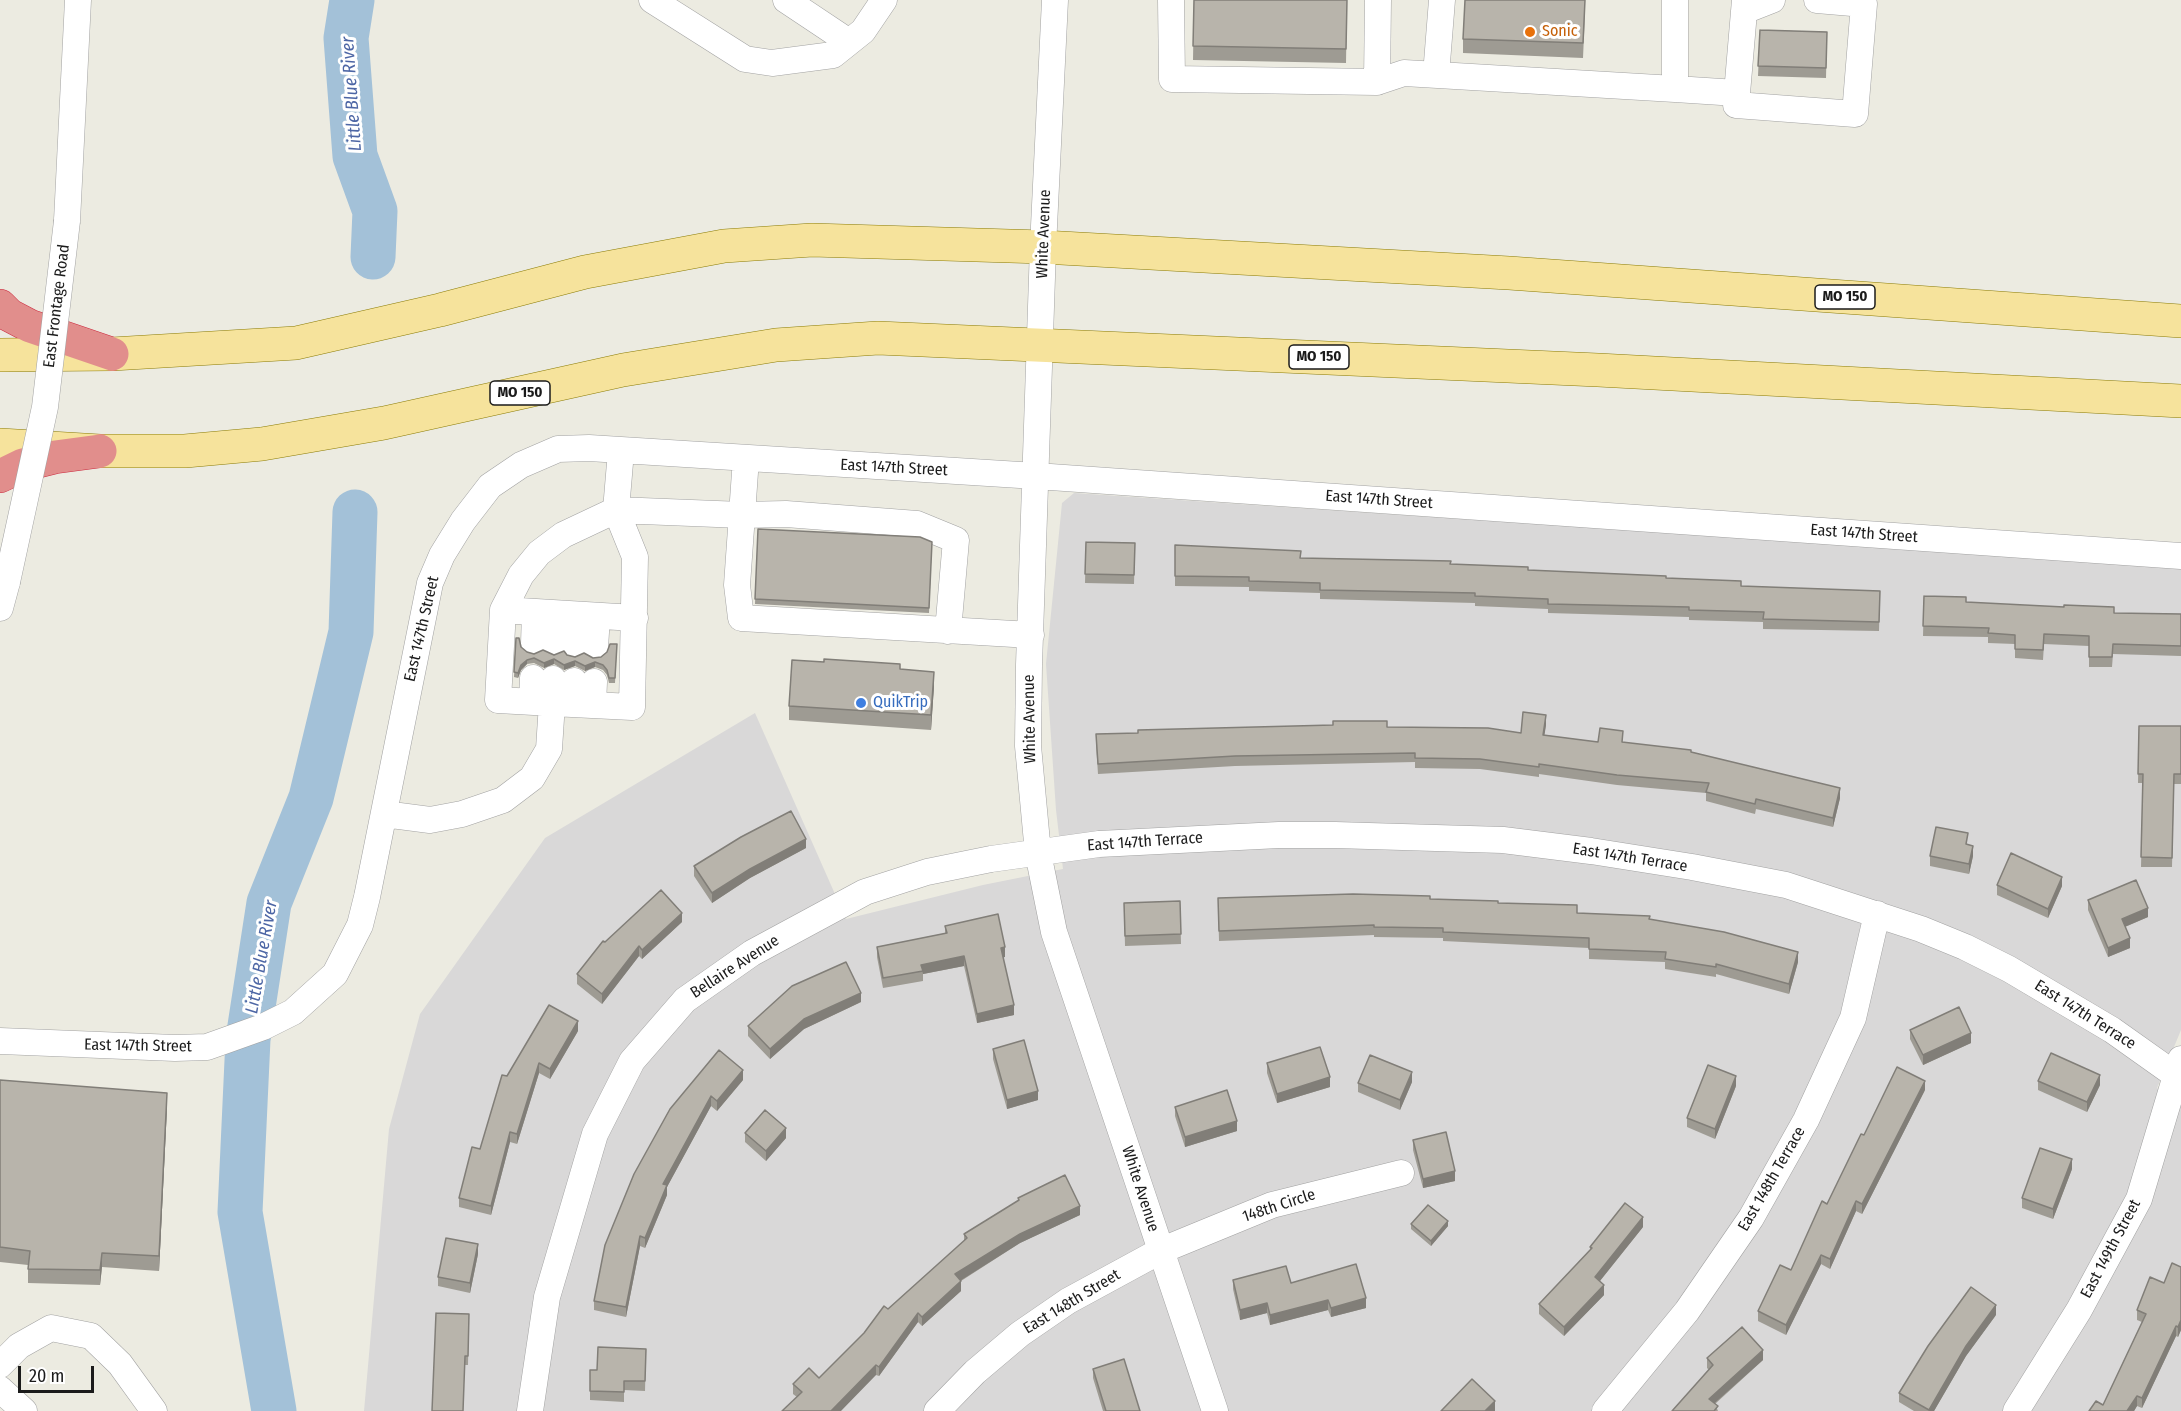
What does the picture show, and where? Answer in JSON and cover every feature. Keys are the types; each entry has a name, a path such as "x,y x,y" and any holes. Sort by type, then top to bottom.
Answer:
{"highway":[{"path":"0,306 9,315 30,326 112,354"},
{"path":"0,476 23,465 55,457 100,451"}],"main road":[{"name":"MO 150","path":"0,355 112,354 296,343 441,310 585,272 724,246 813,240 1043,247 1509,273 2181,321"},
{"name":"MO 150","path":"0,445 100,451 185,451 262,444 384,423 623,370 776,345 878,338 1598,370 2181,401"}],"street":[{"name":"East Frontage Road","path":"0,608 45,407 67,221 78,0"},
{"path":"652,0 745,59 772,63 833,55 863,31 884,0"},
{"name":"White Avenue","path":"1055,0 1043,247 1028,746 1038,853 1054,932 1215,1411"},
{"path":"1171,0 1172,79 1377,82 1404,73 1737,93"},
{"path":"1377,82 1378,0"},
{"path":"1436,75 1442,0"},
{"path":"1675,89 1676,0"},
{"path":"1772,0 1744,5 1736,105 1855,114 1864,4 1817,0"},
{"path":"791,1 849,42"},
{"name":"East 147th Street","path":"0,1041 175,1048 207,1047 262,1027 293,1012 335,974 360,925 430,583 442,555 463,521 490,486 521,465 558,449 589,448 1036,476 2181,556"},
{"path":"621,450 616,510 635,556 632,707 563,692 498,700 503,610 521,575 540,553 563,535 616,510 742,515 785,525 899,531 917,524 956,540 948,631"},
{"path":"746,459 738,585 741,618 782,613 894,619 948,631 1031,635"},
{"path":"503,610 635,618"},
{"path":"566,614 565,646 566,614"},
{"path":"384,814 430,820 462,814 503,800 532,778 549,749 563,692"},
{"name":"East 147th Terrace","path":"1038,853 1099,844 1279,835 1503,840 1591,851 1786,885 1877,914 1965,947 2009,969 2179,1070"},
{"name":"Bellaire Avenue","path":"530,1411 547,1297 595,1134 632,1061 685,1000 752,953 866,892 927,872 991,859 1038,853"},
{"name":"East 148th Terrace","path":"1605,1411 1687,1311 1750,1218 1806,1120 1853,1018 1877,914"},
{"name":"East 149th Street","path":"2016,1411 2079,1310 2139,1199 2179,1070"},
{"name":"148th Circle","path":"1160,1251 1272,1205 1401,1173"},
{"name":"East 148th Street","path":"937,1411 975,1372 1020,1334 1068,1301 1160,1251"},
{"path":"0,1365 19,1346 51,1328 91,1336 120,1364 154,1411"},
{"path":"0,1389 24,1411"}],"shaded area":[{"path":"1074,493 2181,567 2181,1030 2157,1088 2181,1103 2181,1411 364,1411 389,1129 420,1014 545,838 755,713 846,919 983,885 1063,869 1056,810 1046,664 1062,503"}],"building":[{"path":"1194,0 1347,0 1346,49 1193,46"},
{"path":"1465,0 1585,0 1583,43 1463,39"},
{"path":"1760,30 1827,32 1826,68 1758,66"},
{"path":"758,529 920,537 932,542 929,608 755,599"},
{"path":"1086,542 1135,543 1134,575 1085,574"},
{"path":"1175,545 1301,551 1300,558 1451,561 1450,564 1528,567 1528,570 1741,581 1741,586 1880,591 1879,622 1763,619 1764,612 1689,610 1689,607 1548,604 1548,599 1475,596 1475,593 1320,590 1320,583 1249,581 1249,577 1175,576"},
{"path":"1924,596 1966,597 1966,602 2114,607 2114,613 2181,614 2181,646 2113,644 2112,657 2089,657 2089,636 2044,634 2043,650 2015,649 2015,635 1988,633 1989,628 1923,626"},
{"path":"516,638 519,638 521,647 527,652 534,654 543,650 554,655 564,651 567,655 575,657 584,653 593,658 601,657 607,652 610,644 617,644 615,678 609,678 603,665 595,662 585,666 575,661 564,665 554,659 544,663 534,658 527,660 521,665 518,673 514,672"},
{"name":"QuikTrip","path":"824,659 900,664 900,669 934,672 931,715 789,706 792,660 824,662"},
{"path":"1523,712 1546,715 1543,735 1598,742 1600,728 1623,731 1622,742 1691,750 1691,752 1840,788 1833,818 1756,799 1755,804 1706,792 1709,783 1617,775 1539,764 1539,767 1480,759 1415,758 1415,753 1235,756 1098,764 1096,734 1138,733 1138,730 1333,725 1333,721 1387,721 1387,727 1488,728 1521,733"},
{"path":"2139,726 2181,726 2181,774 2174,774 2172,858 2141,857 2143,774 2138,774"},
{"path":"791,811 806,839 750,869 712,893 694,866 741,837"},
{"path":"1936,827 1968,833 1966,844 1973,846 1969,864 1930,856"},
{"path":"2011,853 2062,877 2048,909 1997,885"},
{"path":"2136,880 2148,908 2122,919 2130,938 2108,948 2088,900"},
{"path":"661,890 682,913 642,950 639,946 602,994 577,974 603,941 605,942"},
{"path":"1353,894 1430,896 1430,899 1498,901 1498,903 1577,905 1577,913 1650,916 1649,919 1724,932 1798,952 1789,984 1716,964 1716,967 1665,959 1666,952 1589,949 1589,938 1443,932 1443,928 1374,927 1374,925 1219,931 1218,898"},
{"path":"1180,901 1181,934 1125,936 1124,903"},
{"path":"998,914 1005,947 1001,948 1014,1005 977,1014 964,956 921,965 923,971 883,978 877,947 947,933 945,926"},
{"path":"846,962 861,993 804,1019 770,1049 748,1026 792,986"},
{"path":"549,1005 578,1021 550,1069 539,1063 517,1134 510,1132 491,1206 459,1198 472,1147 480,1149 502,1075 507,1076"},
{"path":"1959,1007 1971,1033 1923,1055 1910,1030"},
{"path":"1024,1040 1038,1091 1007,1100 993,1049"},
{"path":"1320,1047 1330,1077 1277,1094 1267,1063"},
{"path":"719,1050 743,1070 717,1101 711,1096 663,1184 667,1185 645,1238 640,1236 626,1307 594,1301 605,1245 634,1174 670,1109"},
{"path":"2051,1053 2100,1075 2087,1102 2038,1081"},
{"path":"1370,1055 1412,1072 1400,1100 1358,1083"},
{"path":"1708,1065 1736,1076 1715,1129 1687,1118"},
{"path":"1897,1067 1925,1081 1862,1204 1856,1201 1830,1259 1821,1255 1786,1325 1758,1311 1780,1265 1791,1270 1822,1201 1827,1204"},
{"path":"0,1080 167,1093 159,1256 102,1253 100,1270 28,1269 30,1251 0,1247"},
{"path":"1227,1090 1237,1121 1185,1137 1175,1107"},
{"path":"765,1110 786,1128 766,1151 745,1133"},
{"path":"1446,1132 1455,1171 1423,1179 1413,1140"},
{"path":"2040,1148 2072,1159 2053,1209 2022,1198"},
{"path":"1065,1175 1080,1206 1020,1234 955,1274 961,1281 922,1317 918,1313 879,1367 876,1365 831,1411 782,1411 802,1392 793,1384 809,1368 819,1378 864,1333 884,1306 888,1309 967,1238 964,1234 1019,1200 1018,1198"},
{"path":"1625,1203 1643,1217 1595,1277 1604,1285 1564,1327 1539,1304 1592,1248 1590,1247"},
{"path":"1428,1205 1448,1221 1431,1241 1411,1224"},
{"path":"446,1238 478,1244 470,1283 438,1277"},
{"path":"2172,1263 2181,1267 2181,1320 2142,1398 2137,1396 2127,1411 2089,1411 2096,1401 2103,1405 2146,1314 2137,1310 2150,1277 2164,1283"},
{"path":"1356,1264 1366,1298 1331,1308 1328,1300 1270,1315 1267,1303 1240,1310 1233,1280 1286,1266 1291,1283"},
{"path":"1971,1287 1996,1305 1966,1346 1929,1410 1899,1393 1928,1346"},
{"path":"436,1313 469,1314 463,1411 432,1411"},
{"path":"1742,1327 1763,1350 1709,1399 1718,1406 1714,1411 1672,1411 1713,1365 1707,1358"},
{"path":"598,1347 646,1349 645,1381 624,1381 624,1392 590,1391 590,1370 597,1370"},
{"path":"1124,1359 1140,1411 1106,1411 1093,1369"},
{"path":"1472,1379 1495,1401 1485,1411 1441,1411"}],"waterway":[{"name":"Little Blue River","path":"352,0 346,38 355,156 375,211 373,257"},
{"name":"Little Blue River","path":"274,1411 240,1212 248,1039 269,903 311,798 351,632 355,512"}],"place":[{"name":"Sonic","path":"1530,32"},
{"name":"QuikTrip","path":"861,703"}]}
